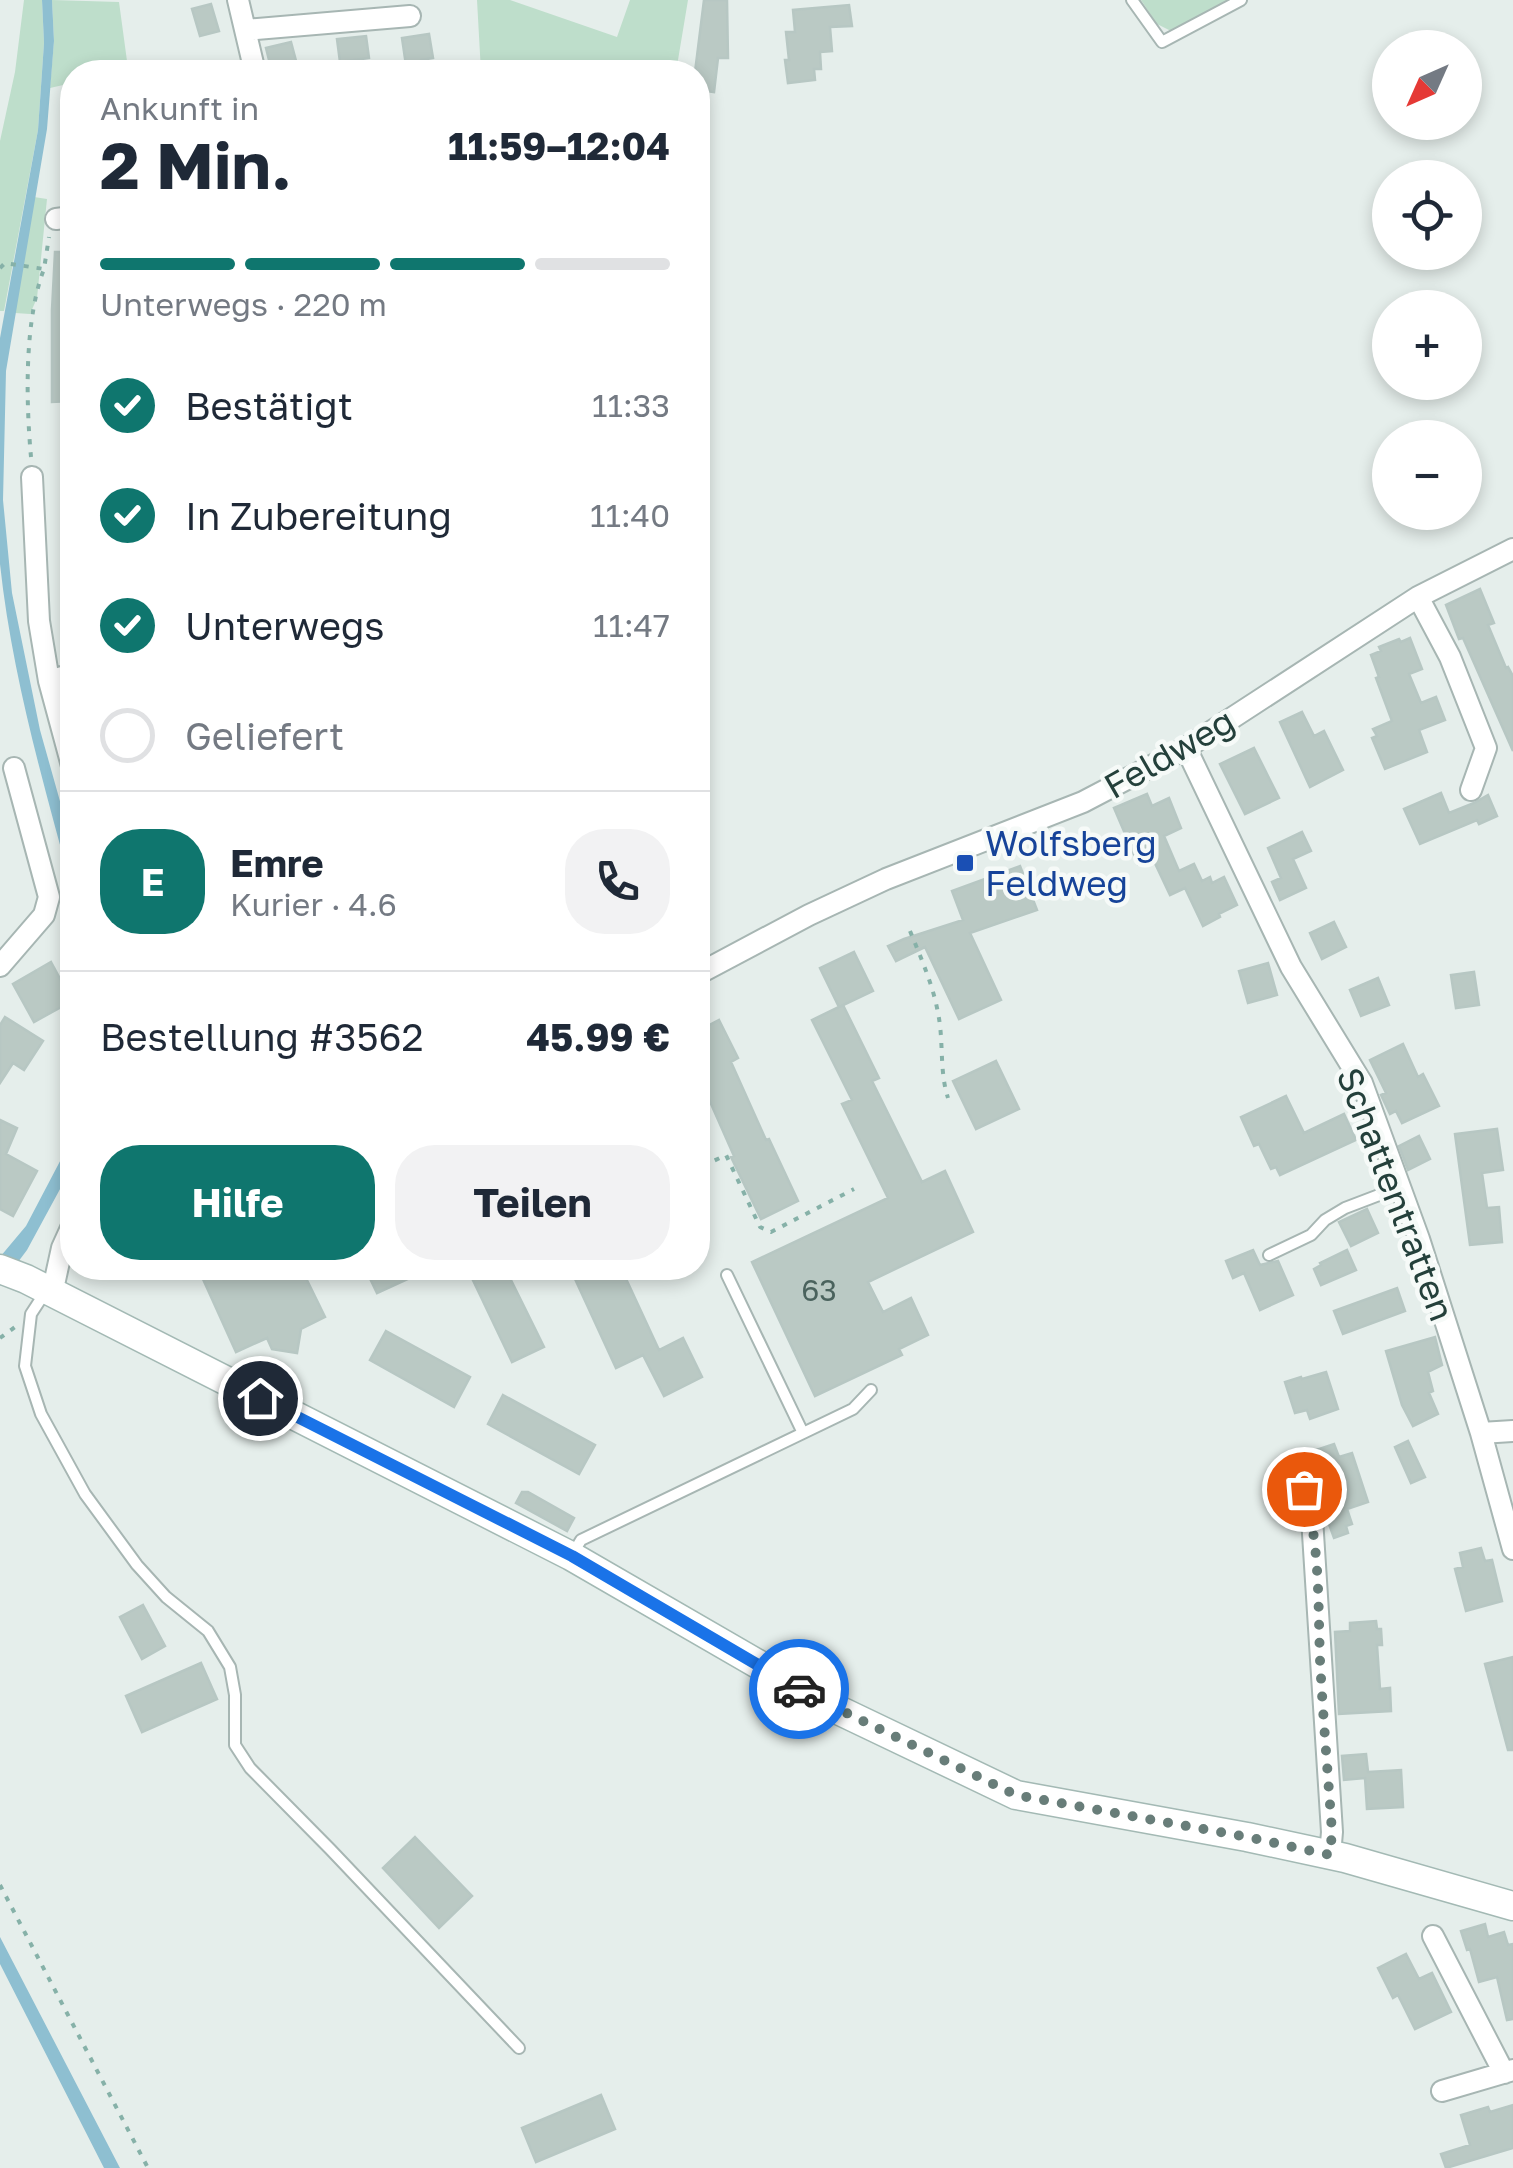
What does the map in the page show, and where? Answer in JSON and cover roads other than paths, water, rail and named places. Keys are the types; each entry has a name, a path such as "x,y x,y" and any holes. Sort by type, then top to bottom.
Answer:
{"main road":[{"path":"32,1279 572,1556 832,1706 1016,1795 1330,1855 1513,1906"}],"street":[{"path":"238,0 252,60"},
{"path":"246,30 410,16"},
{"path":"32,477 39,621 60,722"},
{"name":"Feldweg","path":"710,968 886,878 1083,802 1186,748 1418,597 1513,549"},
{"path":"1418,597 1450,657 1486,748 1471,790"},
{"path":"49,681 60,678"},
{"name":"Schattentratten","path":"1186,748 1291,967 1362,1083 1419,1239 1513,1549"},
{"path":"0,966 44,915 50,897 14,768"},
{"path":"32,1279 60,1250"},
{"path":"32,1279 60,1272"},
{"path":"1480,1433 1513,1431"},
{"path":"1295,1460 1312,1518 1317,1572 1332,1832 1330,1855"},
{"path":"1432,1936 1509,2072 1442,2091"}],"lane":[{"path":"1132,0 1162,42 1241,0"},
{"path":"1269,1256 1311,1235 1345,1208 1400,1186"},
{"path":"727,1275 803,1433"},
{"path":"32,1279 25,1366 41,1414 85,1494 137,1565 166,1597 208,1630 230,1667 234,1744 250,1768 518,2048"},
{"path":"572,1556 580,1540 853,1408 871,1390"}],"water":[{"path":"42,0 52,0 54,41 47,129 6,371 3,500 12,593 40,730 60,801 60,844 20,687 0,564 0,338 38,130 44,43"},
{"path":"60,1161 60,1189 27,1250 0,1286 0,1257 26,1226"},
{"path":"0,1937 120,2168 104,2168 0,1964"}],"place":[{"name":"Wolfsberg Feldweg","path":"965,863"}]}
